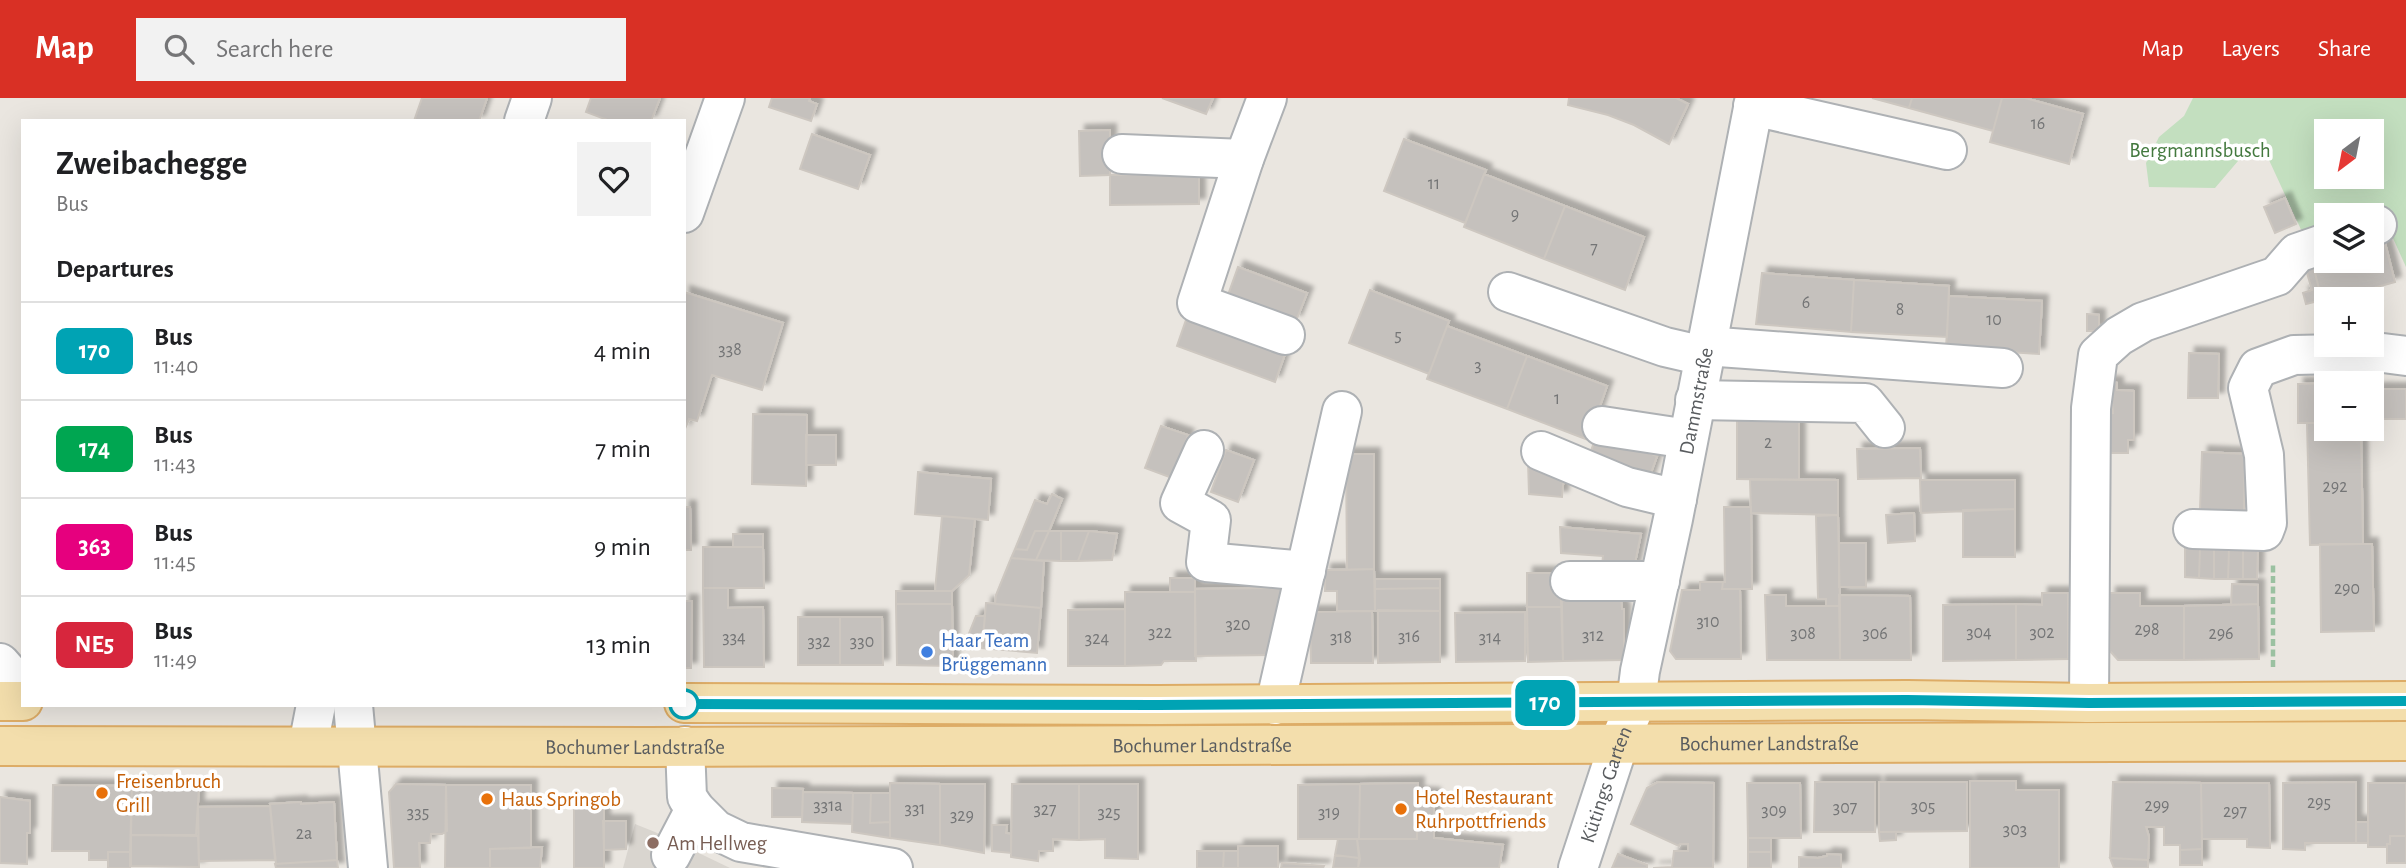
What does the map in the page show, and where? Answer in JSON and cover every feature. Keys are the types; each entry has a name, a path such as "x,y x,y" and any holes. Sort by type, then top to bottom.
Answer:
{"main road":[{"name":"Bochumer Landstraße","path":"686,704 2406,701"},
{"name":"Bochumer Landstraße","path":"0,746 685,747 2406,741"}],"street":[{"path":"525,119 532,98"},
{"path":"686,208 725,98"},
{"path":"1267,98 1197,303 1285,335"},
{"path":"1754,102 1947,150"},
{"name":"Dammstraße","path":"1636,703 1640,671 1677,499 1754,102"},
{"path":"1122,154 1244,159"},
{"path":"2089,703 2091,408 2098,355 2119,336 2143,322 2277,276 2297,253 2314,247"},
{"path":"1508,292 1665,347 2003,368"},
{"path":"2193,529 2264,531 2267,523 2264,455 2248,388 2258,368 2294,355 2406,355"},
{"path":"1695,400 1865,402 1885,428"},
{"path":"1275,705 1342,411"},
{"path":"1602,426 1688,439"},
{"path":"1204,450 1180,503 1211,520 1206,562 1306,571"},
{"path":"1541,450 1627,486 1677,499"},
{"path":"1570,581 1660,581"},
{"path":"0,663 15,680 14,701"},
{"name":"Kütings Garten","path":"1578,868 1619,743 1636,703"},
{"path":"308,746 316,707"},
{"path":"353,707 368,868"},
{"path":"685,747 687,797 716,830 741,842 753,856 893,868"},
{"path":"671,855 695,809"}],"path":[{"path":"2264,531 2273,545 2273,662"}],"shaded area":[{"name":"Am Hellweg","path":"635,824 655,832 730,868 623,868"}],"green space":[{"name":"Bergmannsbusch","path":"2193,98 2406,98 2406,267 2384,218 2384,203 2314,203 2314,233 2304,236 2263,147 2244,154 2215,188 2149,187 2146,163 2159,137 2184,116"}],"building":[{"path":"422,98 487,98 480,119 415,119"},
{"path":"591,98 660,98 652,119 605,119 586,112"},
{"path":"772,98 810,98 809,101 817,104 811,121 769,107"},
{"path":"1162,98 1213,98 1206,114"},
{"path":"1569,98 1676,98 1688,104 1669,144 1634,125 1568,105"},
{"path":"1872,98 1912,98 1909,108"},
{"path":"1912,98 2002,98 1993,131 1909,108"},
{"path":"2002,98 2025,98 2083,114 2069,164 1990,142"},
{"path":"1110,130 1110,175 1080,176 1079,131"},
{"path":"812,134 870,155 858,189 800,169"},
{"path":"1404,139 1486,170 1465,223 1384,191"},
{"path":"1199,174 1199,204 1110,205 1110,175"},
{"path":"1484,174 1565,206 1544,259 1464,227"},
{"path":"2285,198 2296,224 2275,233 2264,207"},
{"path":"1565,206 1644,237 1625,290 1544,259"},
{"path":"2384,239 2395,282 2377,287 2318,287 2315,273 2384,273"},
{"path":"2312,261 2319,287 2314,287 2314,302 2306,304 2303,293 2312,290 2304,263"},
{"path":"1238,267 1307,293 1296,321 1228,295"},
{"path":"1762,273 1854,280 1851,332 1756,324"},
{"path":"1854,280 1949,286 1947,337 1851,332"},
{"path":"1370,290 1449,321 1429,374 1349,343"},
{"path":"686,293 783,323 762,390 712,375 697,421 689,419 686,426"},
{"path":"1949,296 2042,301 2039,354 1946,348"},
{"path":"2087,314 2099,315 2099,331 2087,331"},
{"path":"1187,317 1285,354 1275,382 1177,346"},
{"path":"1447,326 1527,356 1507,409 1427,379"},
{"path":"2189,353 2219,354 2218,398 2188,398"},
{"path":"1527,356 1607,386 1588,440 1507,409"},
{"path":"2106,382 2117,383 2117,390 2134,391 2134,440 2128,440 2128,453 2105,453 2103,414 2113,413 2112,401 2105,401"},
{"path":"2314,383 2314,423 2298,423 2298,384"},
{"path":"2384,389 2406,389 2406,419 2384,419"},
{"path":"1737,405 1799,405 1799,480 1737,479"},
{"path":"753,414 807,415 806,486 752,484"},
{"path":"2307,423 2314,423 2314,441 2361,441 2363,544 2310,545"},
{"path":"1161,426 1188,435 1172,478 1145,468"},
{"path":"1597,434 1657,456 1647,484 1587,462"},
{"path":"806,435 836,435 836,465 806,465"},
{"path":"1920,448 1921,478 1858,479 1857,449"},
{"path":"1226,450 1254,460 1238,502 1211,492"},
{"path":"2202,452 2245,454 2244,513 2200,511"},
{"path":"1346,454 1374,454 1374,569 1347,570"},
{"path":"1528,461 1564,474 1562,497 1529,494"},
{"path":"918,472 991,479 988,520 915,514"},
{"path":"1750,479 1838,480 1838,515 1751,513"},
{"path":"1920,480 2015,480 2015,509 1921,513"},
{"path":"1052,494 1062,499 1049,531 1035,531 1027,550 1015,549 1035,500 1047,504"},
{"path":"686,507 690,507 691,550 686,550"},
{"path":"1724,507 1751,507 1752,589 1722,589 1725,582"},
{"path":"2015,509 2015,557 1963,557 1963,510"},
{"path":"1914,513 1915,541 1888,543 1886,515"},
{"path":"1838,515 1840,606 1826,606 1826,599 1818,599 1816,516"},
{"path":"942,516 975,519 969,575 952,591 935,591"},
{"path":"1560,527 1641,534 1634,568 1602,565 1603,556 1561,553"},
{"path":"1035,531 1049,531 1036,560 1011,558 1015,549 1027,550"},
{"path":"1049,531 1061,531 1061,561 1036,560"},
{"path":"1061,531 1089,531 1078,561 1061,561"},
{"path":"1089,531 1117,534 1112,560 1078,561"},
{"path":"733,534 763,534 763,547 733,547"},
{"path":"1839,543 1866,543 1866,587 1839,587"},
{"path":"2320,544 2372,544 2374,631 2321,632"},
{"path":"703,547 763,547 764,588 703,588"},
{"path":"2185,548 2200,548 2199,578 2185,577"},
{"path":"2200,548 2214,549 2214,579 2199,578"},
{"path":"2214,549 2229,549 2228,579 2214,579"},
{"path":"2229,549 2243,549 2243,579 2228,579"},
{"path":"2243,549 2258,550 2257,579 2243,579"},
{"path":"1011,558 1044,561 1041,608 995,604"},
{"path":"1374,569 1375,611 1337,611 1337,591 1325,591 1325,570"},
{"path":"1527,573 1561,573 1562,607 1527,607"},
{"path":"1170,578 1195,578 1195,592 1170,592"},
{"path":"1375,579 1440,579 1440,588 1375,589"},
{"path":"1700,582 1723,582 1722,589 1740,589 1741,659 1676,659 1670,651 1682,590 1700,590"},
{"path":"2232,584 2258,585 2258,604 2231,605"},
{"path":"703,588 728,588 728,608 763,607 764,667 704,667"},
{"path":"1281,588 1281,655 1195,656 1195,589"},
{"path":"1440,588 1440,611 1375,611 1375,589"},
{"path":"896,591 952,591 952,604 896,604"},
{"path":"1125,592 1195,592 1196,661 1164,661 1161,665 1125,666"},
{"path":"2042,593 2068,593 2068,659 2016,660 2016,604 2042,605"},
{"path":"2110,593 2140,593 2140,606 2184,606 2184,660 2118,660 2110,651"},
{"path":"1765,595 1786,595 1786,606 1840,606 1840,660 1767,660"},
{"path":"1839,595 1910,596 1911,660 1840,660"},
{"path":"1621,599 1624,609 1624,660 1563,661 1561,600"},
{"path":"686,601 692,601 691,668 686,668"},
{"path":"986,603 1041,608 1037,653 982,648"},
{"path":"896,604 952,604 953,666 897,665"},
{"path":"2016,604 2016,660 1943,661 1943,605"},
{"path":"2258,604 2259,659 2184,660 2184,606"},
{"path":"1527,607 1562,607 1563,661 1528,662"},
{"path":"1125,609 1125,666 1068,666 1068,610"},
{"path":"1378,610 1440,611 1440,662 1378,663"},
{"path":"1372,611 1373,663 1311,663 1310,612"},
{"path":"1525,612 1525,661 1456,662 1455,613"},
{"path":"976,616 985,616 982,648 964,646"},
{"path":"798,617 840,617 840,665 798,665"},
{"path":"840,617 882,617 883,665 840,665"},
{"path":"1970,781 2016,781 2016,790 2059,790 2059,868 1970,868"},
{"path":"1658,782 1714,783 1713,868 1653,868 1672,867 1674,851 1688,851 1688,844 1679,846 1631,824 1647,788"},
{"path":"1815,782 1875,782 1875,832 1814,832"},
{"path":"1879,782 1967,782 1967,831 1879,832"},
{"path":"2113,782 2201,783 2202,849 2180,850 2180,845 2164,845 2164,827 2146,827 2149,837 2148,860 2110,858"},
{"path":"2356,782 2356,843 2305,843 2305,850 2283,849 2283,783"},
{"path":"890,783 940,784 940,845 890,838"},
{"path":"1418,783 1417,839 1359,839 1360,784"},
{"path":"1747,783 1800,783 1801,838 1748,838"},
{"path":"2201,783 2269,783 2270,848 2247,847 2247,839 2202,839"},
{"path":"2368,783 2406,783 2406,836 2390,836 2390,844 2387,844 2387,847 2368,847"},
{"path":"396,784 446,785 447,831 431,834 430,843 419,843 420,868 394,868 389,792"},
{"path":"940,784 985,784 984,853 940,845"},
{"path":"1012,784 1079,784 1079,840 1053,839 1053,851 1039,851 1038,861 1011,857"},
{"path":"1079,784 1138,784 1138,859 1105,858 1105,839 1079,840"},
{"path":"1360,784 1359,839 1298,839 1298,785"},
{"path":"53,785 132,786 130,852 108,852 108,860 89,860 89,851 52,851"},
{"path":"446,785 531,785 531,848 490,849 490,868 445,868"},
{"path":"132,786 199,787 196,835 131,835"},
{"path":"772,788 803,789 802,817 772,817"},
{"path":"803,792 853,793 852,824 802,822"},
{"path":"853,793 871,793 870,823 890,822 890,838 852,832"},
{"path":"871,793 890,793 890,822 870,823"},
{"path":"1417,793 1434,794 1434,838 1503,845 1499,868 1358,868 1360,859 1357,839 1417,839"},
{"path":"0,797 30,801 27,864 0,863"},
{"path":"334,802 337,860 276,864 270,804"},
{"path":"270,806 275,860 199,861 198,807"},
{"path":"574,808 604,809 604,868 574,868"},
{"path":"603,821 626,821 626,849 604,850"},
{"path":"2356,822 2368,822 2368,843 2356,843"},
{"path":"992,825 1007,825 1006,833 1011,834 1011,853 992,851"},
{"path":"1879,832 1896,832 1896,840 1880,841"},
{"path":"131,835 198,836 199,867 131,866"},
{"path":"2390,836 2406,836 2406,863 2387,863"},
{"path":"1748,838 1771,838 1771,852 1748,852"},
{"path":"1338,839 1357,839 1359,858 1335,855"},
{"path":"1238,846 1278,846 1278,868 1238,868"},
{"path":"542,847 540,868 490,868 490,849"},
{"path":"2202,849 2202,865 2180,865 2180,850"},
{"path":"1197,851 1224,851 1223,868 1197,868"},
{"path":"1224,851 1238,851 1238,868 1223,868"},
{"path":"108,852 130,852 130,868 108,868"},
{"path":"1748,852 1771,852 1771,868 1748,868"},
{"path":"1618,854 1647,865 1647,868 1612,868"},
{"path":"1827,854 1841,855 1841,868 1799,868 1799,857 1818,858"},
{"path":"1335,855 1359,858 1358,868 1333,868"},
{"path":"2110,858 2148,860 2148,868 2114,868"},
{"path":"337,860 338,868 276,868 275,864"},
{"path":"1282,863 1324,866 1281,868"}],"bus line":[{"name":"170","path":"686,704 2406,701"}],"place":[{"name":"Haar Team Brüggemann","path":"927,652"},
{"name":"Freisenbruch Grill","path":"102,793"},
{"name":"Haus Springob","path":"487,799"},
{"name":"Hotel Restaurant Ruhrpottfriends","path":"1401,809"},
{"name":"Am Hellweg","path":"653,843"}]}
